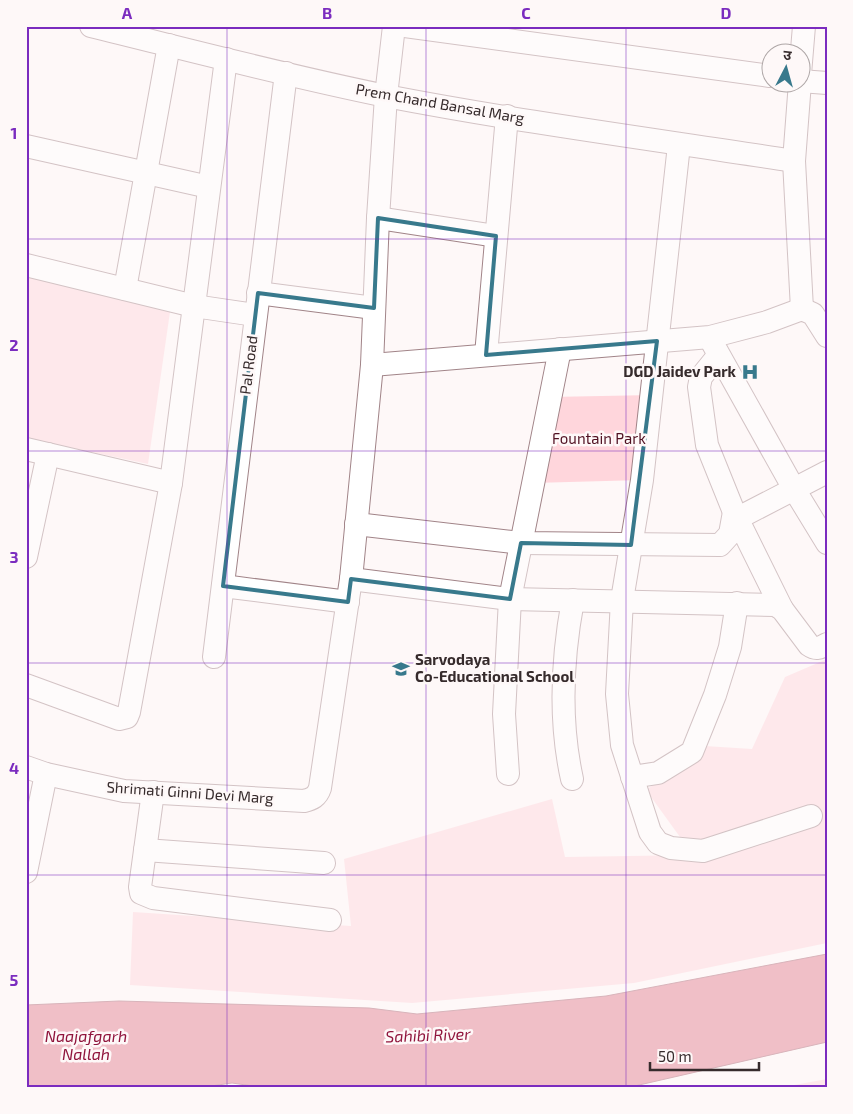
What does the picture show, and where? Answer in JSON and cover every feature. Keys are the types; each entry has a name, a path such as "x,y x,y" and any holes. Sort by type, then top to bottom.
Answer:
{"street":[{"name":"Prem Chand Bansal Marg","path":"91,26 386,96 679,145 794,161"},
{"path":"223,586 348,602 372,365 378,218 386,96 394,26"},
{"path":"405,26 760,75"},
{"path":"803,42 804,26"},
{"path":"125,289 169,45"},
{"path":"26,685 119,719 127,717 171,483 226,59"},
{"name":"Pal Road","path":"214,656 286,73"},
{"path":"810,82 827,83"},
{"path":"799,92 794,161 802,309"},
{"path":"486,355 507,116"},
{"path":"679,145 657,341 653,395 642,480 622,600 617,694 622,745 650,832 658,843 671,848 703,851 812,816"},
{"path":"26,146 209,187"},
{"path":"378,218 496,236"},
{"path":"26,265 194,306 255,315"},
{"path":"258,293 374,308"},
{"path":"372,365 657,341 714,347 767,322 802,309 813,314 827,336"},
{"path":"714,347 794,489 827,543"},
{"path":"714,347 701,377 699,387 707,445 734,512 782,609 809,645 820,648 827,644"},
{"path":"508,774 504,714 510,599 560,349"},
{"path":"26,449 171,483"},
{"path":"26,557 31,509 48,454"},
{"path":"734,512 742,516 827,472"},
{"path":"356,524 521,543 720,545 730,534 734,512"},
{"path":"351,579 510,599 622,600 775,605 782,609"},
{"path":"572,779 566,751 563,696 566,649 573,600"},
{"name":"Shrimati Ginni Devi Marg","path":"36,771 124,791 304,801 311,799 318,795 320,788 348,602"},
{"path":"632,777 658,773 692,752 715,695 730,647 737,604"},
{"path":"26,872 36,771"},
{"path":"153,792 140,887 141,893 144,896 330,920"},
{"path":"145,850 324,863"}],"highlighted area":[{"path":"378,218 496,236 486,355 657,341 631,545 521,543 510,599 351,579 348,602 223,586 258,293 374,308"}],"green space":[{"path":"26,275 170,312 148,464 26,438"},
{"name":"Fountain Park","path":"653,395 642,480 533,483 550,397"},
{"path":"827,659 827,943 634,983 412,1003 130,985 133,912 351,926 344,859 552,799 565,857 693,855 646,790 705,746 752,749 785,677"},
{"path":"827,1079 827,1088 778,1088"}],"water":[{"path":"827,954 827,1042 626,1088 267,1088 232,1083 197,1088 26,1088 26,1005 119,1001 369,1008 417,1014 606,996"}],"place":[{"name":"DGD Jaidev Park","path":"750,372"},
{"name":"Sarvodaya Co-Educational School","path":"401,669"}],"water label":[{"name":"Sahibi River","path":"428,1035"},
{"name":"Naajafgarh Nallah","path":"86,1045"}]}
